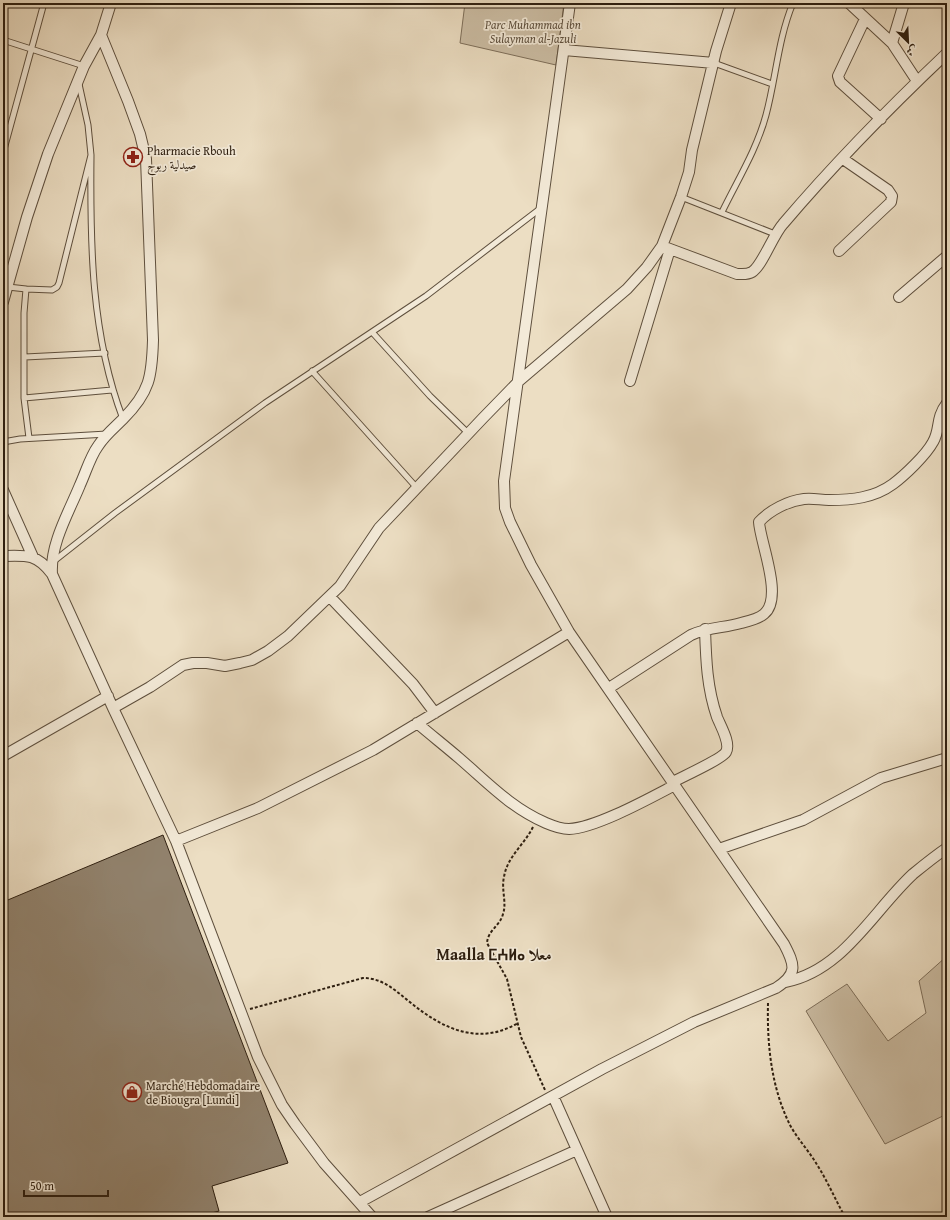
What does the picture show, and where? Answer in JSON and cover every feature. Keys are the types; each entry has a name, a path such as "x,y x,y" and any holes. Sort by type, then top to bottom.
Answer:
{"street":[{"path":"3,302 27,217 48,154 79,82 84,66 101,35 110,3"},
{"path":"570,3 504,481 505,508 524,552 569,632 784,944 792,959 791,975 785,982"},
{"path":"630,381 666,247 689,172 692,150 731,3"},
{"path":"849,3 859,7 866,18 892,43 917,81"},
{"path":"892,43 904,3"},
{"path":"866,18 838,76 840,82 881,119"},
{"path":"52,574 51,563 59,536 97,447 107,434 138,403 149,384 152,368 146,159 140,134 101,35"},
{"path":"564,50 714,63"},
{"path":"666,247 737,274 747,274 753,272 758,266 775,234 810,192 917,81 947,53"},
{"path":"839,251 891,202 892,196 888,190 842,159"},
{"path":"113,708 183,666 193,663 207,663 225,666 252,660 288,636 340,586 379,528 518,381 627,289 666,247"},
{"path":"899,297 947,256"},
{"path":"609,688 691,635 705,629 753,620 764,614 769,607 771,592 767,555 759,530 759,522 782,506 797,500 806,498 851,500 870,496 894,484 929,448 936,434 938,418 947,402"},
{"path":"3,490 33,557"},
{"path":"3,556 33,557 38,559 52,574 176,841 258,1057 282,1105 318,1156 372,1217"},
{"path":"330,597 413,684 435,713"},
{"path":"417,723 520,811 558,828 577,828 620,812 708,764 725,754 727,751 726,741 712,702 706,670 705,629"},
{"path":"176,841 258,808 373,750 569,632"},
{"path":"3,756 108,696"},
{"path":"719,849 803,820 881,778 947,758"},
{"path":"360,1202 551,1097 694,1022 769,991 785,982 810,974 828,963 846,948 913,874 947,848"},
{"path":"551,1097 607,1217"},
{"path":"428,1217 577,1150"}],"lane":[{"path":"3,153 44,3"},
{"path":"722,212 753,151 766,116 785,23 793,3"},
{"path":"3,40 84,66"},
{"path":"714,63 772,84"},
{"path":"79,82 88,124 91,155 90,233 94,282 112,390 123,419"},
{"path":"8,287 52,290 57,287 91,155"},
{"path":"681,197 775,234"},
{"path":"51,563 205,446 312,371 426,296 543,206"},
{"path":"26,289 24,313 24,398 29,438"},
{"path":"372,332 430,396 468,433"},
{"path":"24,357 105,353"},
{"path":"312,371 417,488"},
{"path":"24,398 112,390"},
{"path":"3,442 29,438 107,434"}],"path":[{"path":"537,819 509,862 504,877 504,913 501,920 490,932 487,943 507,979 527,1053 551,1097"},
{"path":"241,1012 363,978 375,978 444,1026 461,1032 476,1034 495,1033 506,1030 518,1024"},
{"path":"769,991 768,1046 774,1078 782,1104 790,1125 817,1164 845,1217"}],"green space":[{"name":"Parc Muhammad ibn Sulayman al-Jazuli","path":"465,3 564,3 556,65 460,43"},
{"path":"947,956 947,1114 885,1144 806,1011 847,984 888,1041 926,1013 919,981"}],"building":[{"name":"Marché Hebdomadaire de Biougra [Lundi]","path":"163,835 288,1163 212,1186 219,1211 198,1217 3,1217 3,902"}],"place":[{"name":"Pharmacie Rbouh صيدلية ربوح","path":"133,157"},
{"name":"Marché Hebdomadaire de Biougra [Lundi]","path":"132,1092"}],"district":[{"name":"Maalla ⵎⵄⵍⴰ معلا","path":"494,954"}]}
